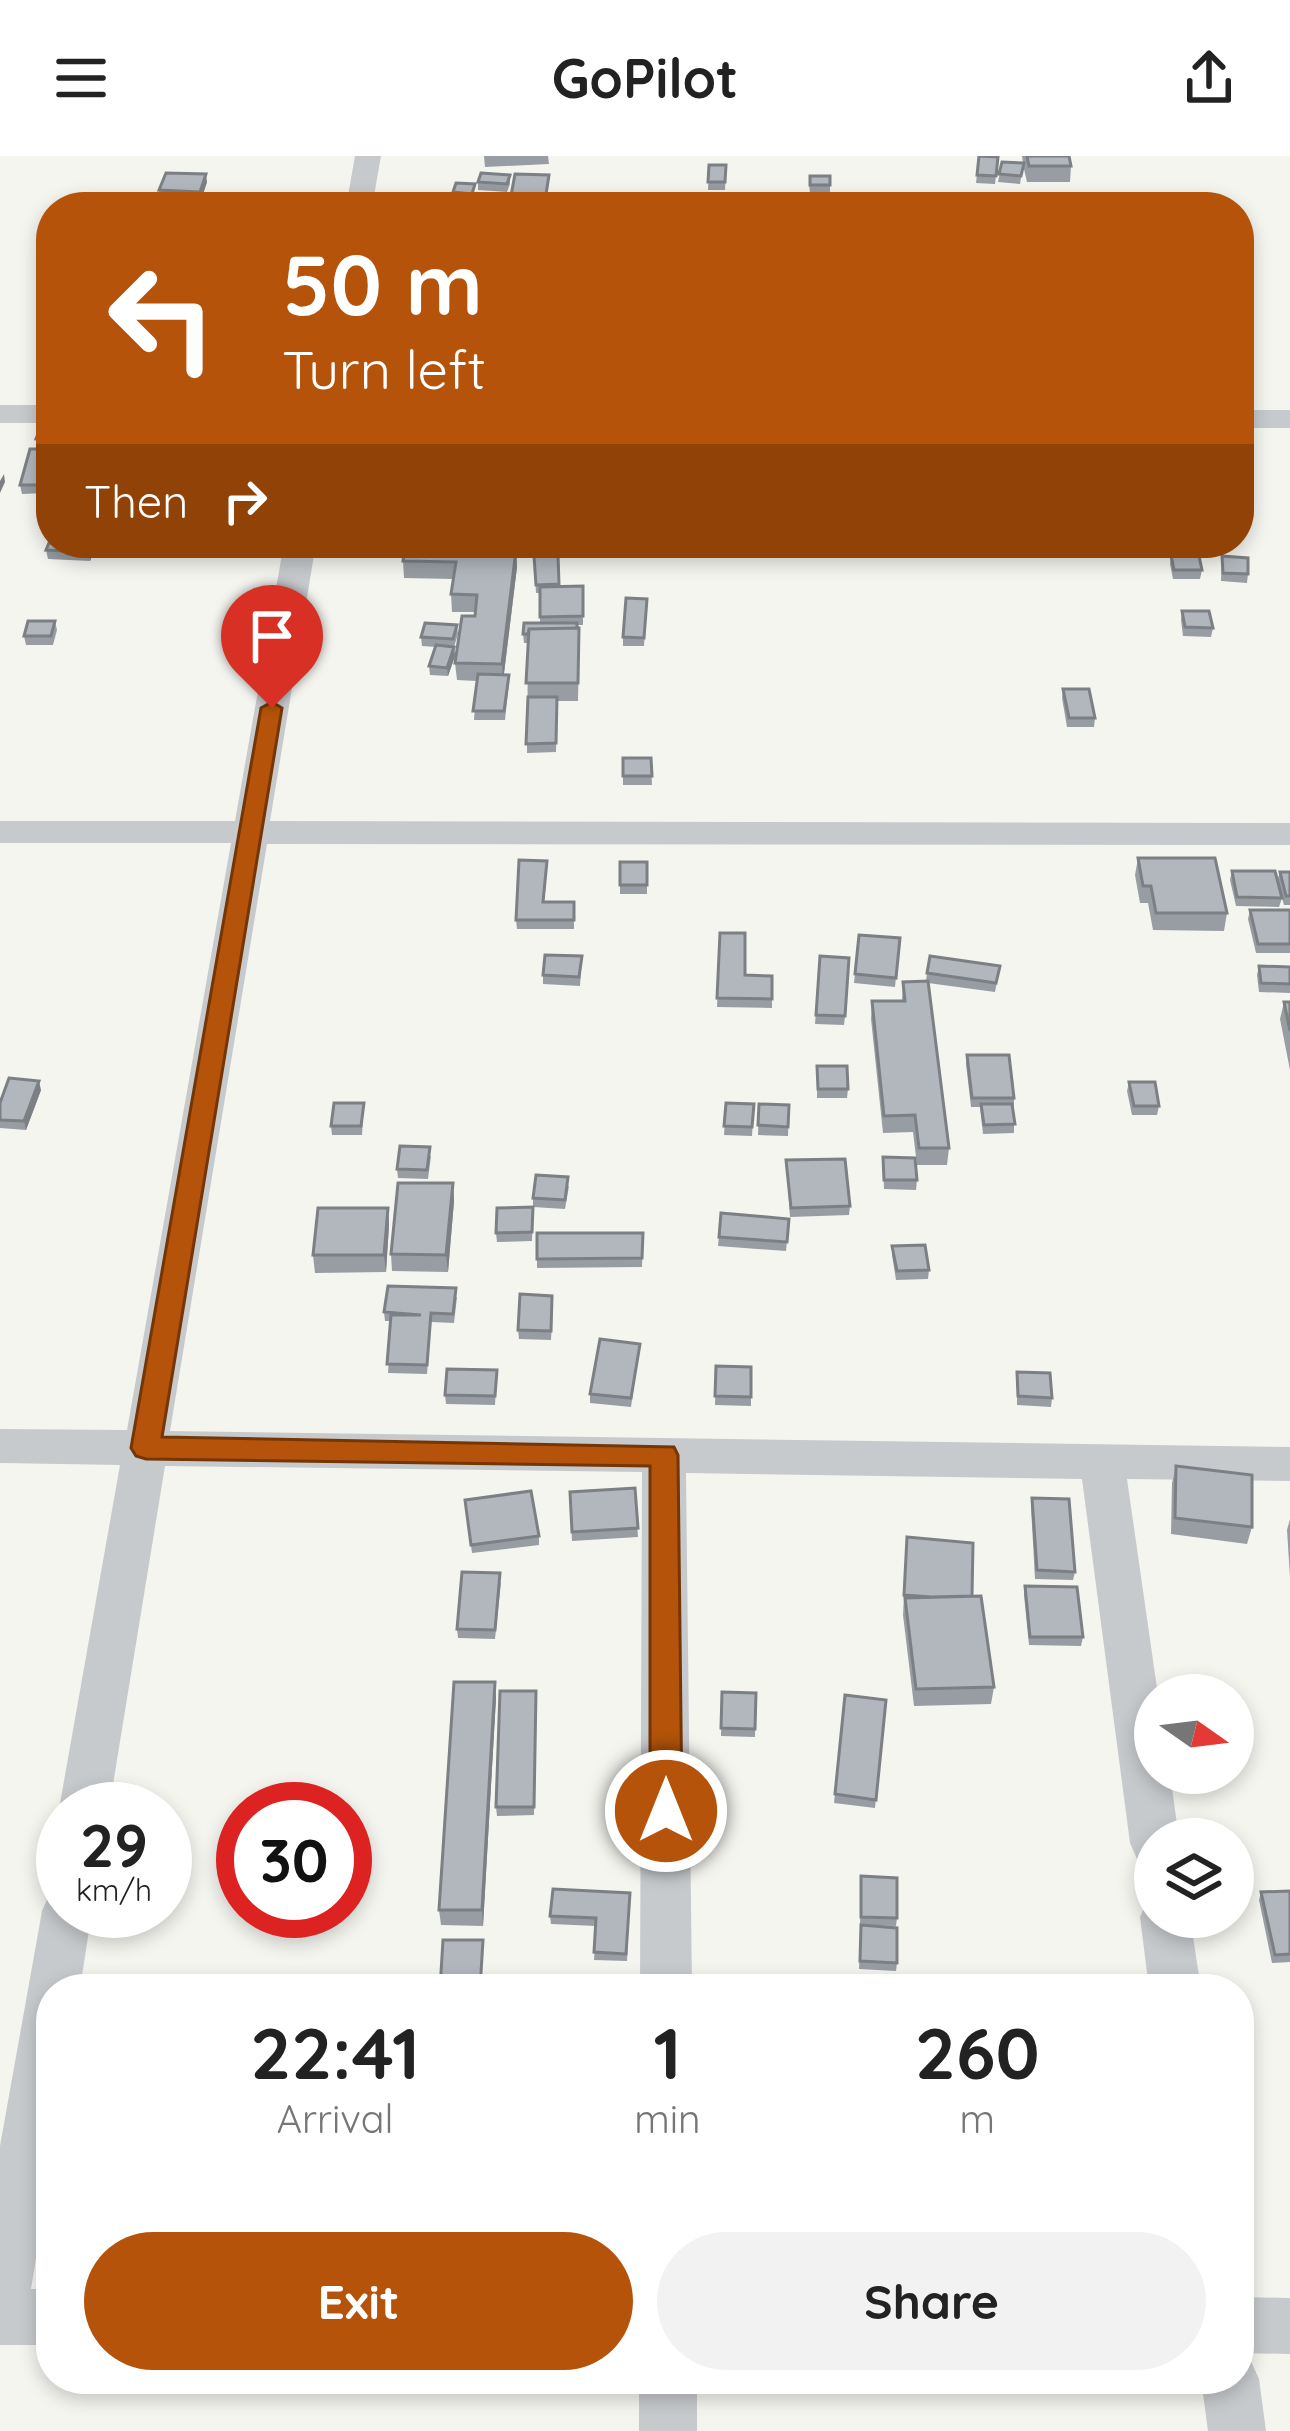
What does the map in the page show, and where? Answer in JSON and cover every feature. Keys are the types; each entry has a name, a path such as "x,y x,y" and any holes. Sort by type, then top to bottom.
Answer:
{"street":[{"path":"362,192 368,156"},
{"path":"0,414 36,414"},
{"path":"1254,419 1290,419"},
{"path":"90,1782 297,558"},
{"path":"0,832 1290,835"},
{"path":"0,1446 1290,1463"},
{"path":"664,1455 666,1974"},
{"path":"1102,1461 1152,1818"},
{"path":"56,1974 62,1938"},
{"path":"1169,1938 1173,1974"},
{"path":"0,2306 36,2094"},
{"path":"0,2317 36,2317"},
{"path":"1254,2325 1290,2326"},
{"path":"668,2394 668,2431"},
{"path":"1232,2394 1237,2431"}],"building":[{"path":"979,156 998,157 996,176 977,175"},
{"path":"1027,156 1069,156 1071,166 1029,166"},
{"path":"1002,162 1024,163 1021,176 999,174"},
{"path":"709,165 726,165 725,182 708,182"},
{"path":"166,173 206,174 200,192 159,190"},
{"path":"481,173 510,175 507,184 478,182"},
{"path":"515,174 549,175 546,192 512,192"},
{"path":"810,176 830,176 830,185 810,185"},
{"path":"456,183 475,184 473,192 453,192"},
{"path":"30,449 36,449 36,485 20,485"},
{"path":"515,558 502,664 455,663 462,616 475,616 477,595 451,594 456,562 403,561"},
{"path":"534,558 558,558 559,584 536,585"},
{"path":"1172,558 1199,558 1202,570 1174,570"},
{"path":"1222,558 1248,558 1248,574 1223,573"},
{"path":"583,586 583,616 540,617 540,587"},
{"path":"626,598 647,599 644,638 623,637"},
{"path":"1182,611 1209,611 1213,628 1185,627"},
{"path":"28,621 55,621 51,636 24,636"},
{"path":"425,623 457,625 453,639 421,637"},
{"path":"524,623 577,623 577,628 529,629 523,634"},
{"path":"579,628 578,683 526,683 529,629"},
{"path":"436,645 454,647 447,668 429,666"},
{"path":"478,674 509,675 504,711 473,711"},
{"path":"1063,689 1089,689 1095,718 1069,718"},
{"path":"528,697 557,697 556,743 526,744"},
{"path":"623,758 651,758 652,776 623,776"},
{"path":"1138,858 1215,858 1227,913 1156,913 1151,886 1143,886"},
{"path":"519,860 547,861 543,902 574,902 574,920 516,920"},
{"path":"620,862 647,862 647,885 620,885"},
{"path":"1232,871 1275,871 1282,898 1237,897"},
{"path":"1280,872 1290,872 1290,896 1286,896"},
{"path":"1250,910 1290,910 1290,944 1258,944"},
{"path":"720,933 745,933 745,975 772,976 772,999 717,998"},
{"path":"859,935 900,938 896,978 855,974"},
{"path":"545,955 582,956 579,977 543,975"},
{"path":"820,956 849,958 845,1016 816,1015"},
{"path":"930,956 1000,966 996,983 927,973"},
{"path":"1259,966 1290,967 1290,984 1261,983"},
{"path":"928,981 949,1148 919,1148 915,1115 884,1116 872,1001 905,1001 903,982"},
{"path":"967,1055 1009,1055 1014,1098 972,1098"},
{"path":"817,1066 847,1066 848,1089 818,1089"},
{"path":"9,1078 39,1081 24,1121 0,1120"},
{"path":"1129,1082 1155,1082 1159,1106 1134,1106"},
{"path":"334,1103 364,1103 361,1126 331,1126"},
{"path":"726,1103 754,1104 752,1127 724,1126"},
{"path":"759,1104 789,1105 788,1127 758,1125"},
{"path":"981,1104 1012,1104 1015,1124 984,1125"},
{"path":"400,1146 430,1147 427,1170 397,1169"},
{"path":"883,1157 915,1158 917,1180 884,1180"},
{"path":"845,1159 850,1206 791,1208 786,1160"},
{"path":"536,1175 568,1177 565,1200 533,1198"},
{"path":"398,1183 453,1183 446,1255 391,1254"},
{"path":"533,1207 532,1232 496,1233 497,1208"},
{"path":"318,1208 388,1208 384,1255 313,1255"},
{"path":"721,1213 789,1219 787,1242 719,1237"},
{"path":"537,1233 643,1233 642,1258 537,1259"},
{"path":"925,1245 929,1270 897,1271 892,1246"},
{"path":"388,1286 456,1288 453,1314 431,1313 427,1365 387,1364 391,1315 421,1315 384,1312"},
{"path":"520,1294 552,1296 551,1331 518,1330"},
{"path":"600,1339 640,1344 631,1398 590,1394"},
{"path":"716,1366 751,1367 751,1397 715,1396"},
{"path":"447,1369 497,1370 495,1396 445,1395"},
{"path":"1017,1372 1050,1373 1052,1398 1018,1396"},
{"path":"1176,1466 1252,1475 1252,1527 1175,1518"},
{"path":"635,1488 638,1528 572,1532 570,1492"},
{"path":"531,1491 539,1536 471,1545 465,1500"},
{"path":"1032,1498 1069,1499 1075,1572 1037,1570"},
{"path":"907,1537 973,1543 972,1596 904,1595"},
{"path":"462,1572 500,1573 495,1630 457,1629"},
{"path":"1025,1586 1077,1587 1083,1637 1030,1637"},
{"path":"981,1596 994,1687 916,1689 905,1598"},
{"path":"454,1682 495,1682 482,1910 439,1910"},
{"path":"500,1691 536,1691 534,1807 496,1807"},
{"path":"722,1692 756,1693 755,1729 721,1728"},
{"path":"845,1695 886,1700 876,1800 835,1794"},
{"path":"861,1876 897,1878 897,1918 861,1917"},
{"path":"553,1889 630,1893 626,1954 594,1952 596,1918 550,1916"},
{"path":"1290,1891 1290,1954 1275,1955 1261,1892"},
{"path":"861,1925 897,1928 897,1963 860,1961"},
{"path":"443,1940 483,1940 481,1974 441,1974"}],"route":[{"path":"272,708 146,1448 664,1455 666,1811"}]}
